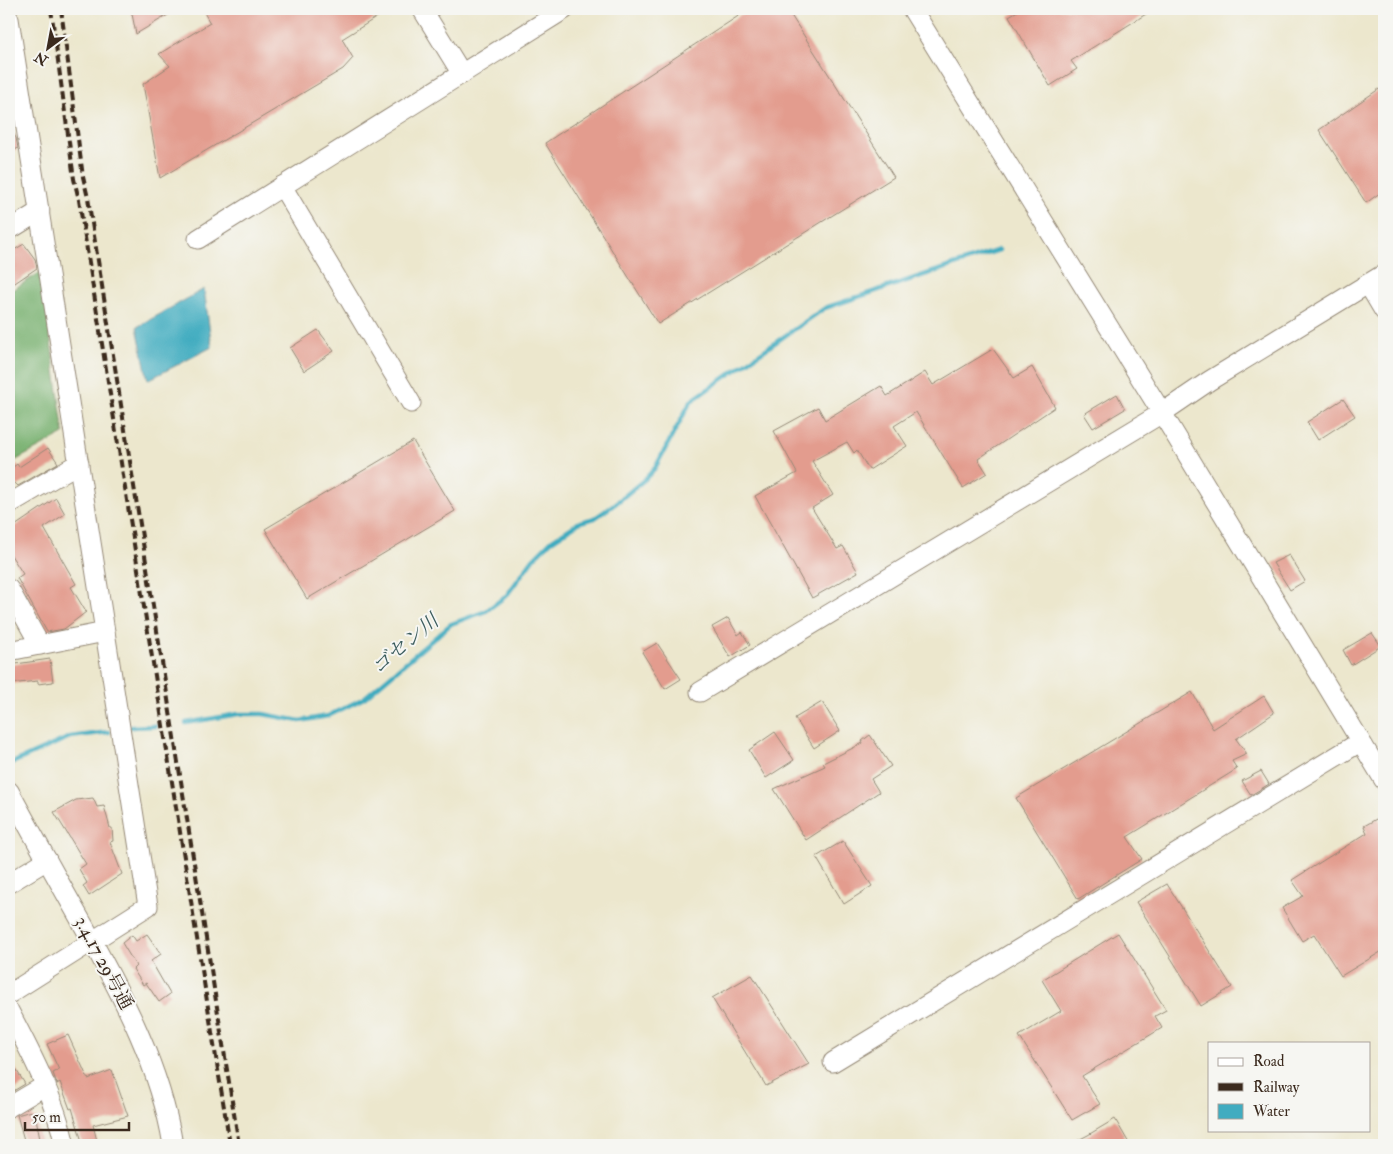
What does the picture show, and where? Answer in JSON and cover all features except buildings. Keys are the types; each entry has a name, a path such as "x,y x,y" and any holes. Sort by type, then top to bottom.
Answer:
{"street":[{"path":"422,9 462,74"},
{"path":"198,238 566,9"},
{"path":"912,9 1162,413 1384,780"},
{"path":"9,19 16,100 40,211 148,906 9,994"},
{"path":"282,186 410,403"},
{"path":"9,230 40,211"},
{"path":"700,692 1162,413 1209,381 1376,289 1384,274"},
{"path":"1376,289 1384,311"},
{"path":"9,504 79,463"},
{"path":"9,589 40,645"},
{"path":"9,651 105,632"},
{"path":"833,1062 1360,742"},
{"name":"3.4.17 29号通","path":"9,791 128,1008 146,1048 163,1099 173,1145"},
{"path":"9,883 47,860"},
{"path":"9,1011 46,1085 58,1115 65,1145"},
{"path":"9,1107 46,1085"}],"green space":[{"path":"41,272 64,434 9,464 9,292"}],"water":[{"path":"204,289 212,347 148,380 137,327"}],"waterway":[{"name":"ゴセン川","path":"186,723 238,714 263,714 300,721 328,716 364,698 451,624 486,611 507,595 533,559 551,541 580,522 595,518 645,479 655,468 691,401 825,308 999,250"},
{"name":"ゴセン川","path":"131,727 155,726"},
{"name":"ゴセン川","path":"10,764 70,737 109,732"}],"railway":[{"path":"51,9 74,179 79,200 230,1145"},
{"path":"61,9 83,177 88,198 239,1145"}]}
